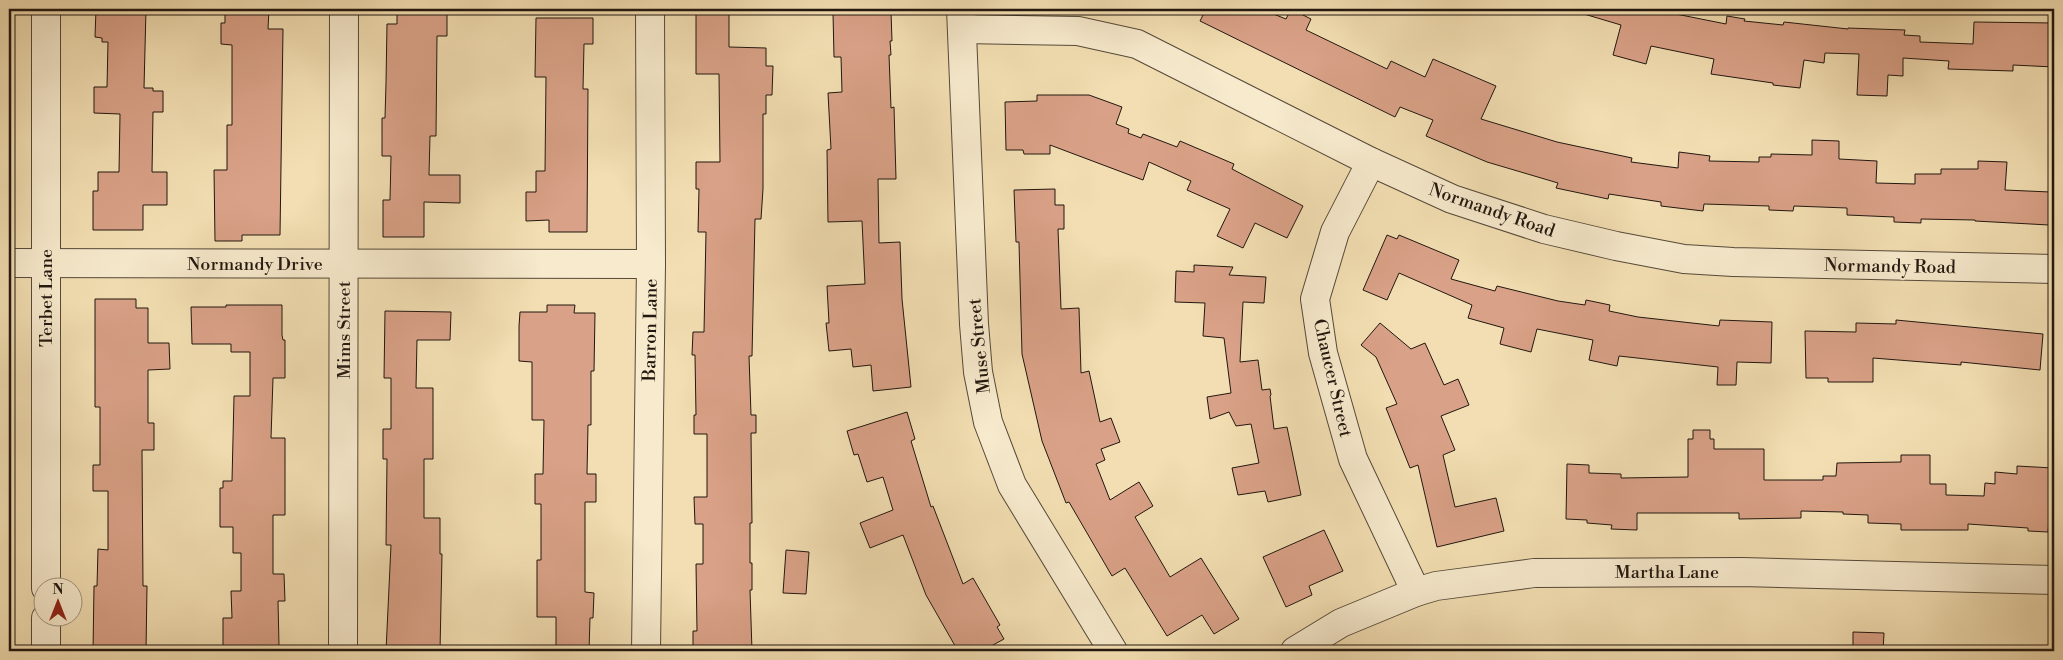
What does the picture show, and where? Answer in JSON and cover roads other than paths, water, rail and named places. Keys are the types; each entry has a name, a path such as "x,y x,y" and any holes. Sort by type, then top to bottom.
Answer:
{"street":[{"name":"Terbet Lane","path":"46,9 46,578"},
{"name":"Mims Street","path":"343,651 344,9"},
{"name":"Barron Lane","path":"646,651 651,264 650,9"},
{"name":"Normandy Road","path":"961,19 1078,31 1136,44 1371,162 1452,199 1544,229 1616,246 1684,259 1733,262 2054,269"},
{"name":"Muse Street","path":"961,19 974,324 978,372 988,422 1012,485 1113,651"},
{"name":"Chaucer Street","path":"1371,162 1335,232 1315,299 1323,353 1353,459 1416,592"},
{"name":"Normandy Drive","path":"9,264 651,264"},
{"name":"Martha Lane","path":"1294,651 1341,623 1416,592 1436,586 1534,573 1742,572 2054,580"},
{"path":"46,628 46,651"}]}
